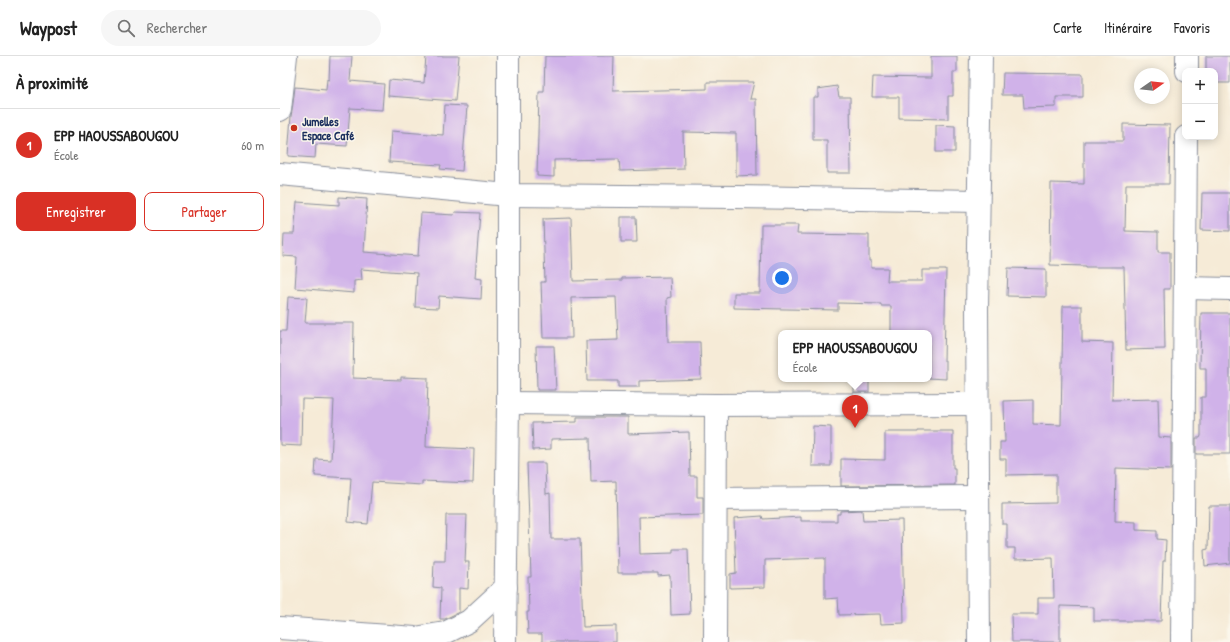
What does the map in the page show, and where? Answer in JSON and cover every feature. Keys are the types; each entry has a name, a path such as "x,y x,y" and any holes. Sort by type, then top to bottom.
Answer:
{"street":[{"path":"280,110 286,56"},
{"path":"505,642 508,403 508,56"},
{"path":"978,642 978,201 981,56"},
{"path":"1187,56 1187,68"},
{"path":"1182,642 1186,140"},
{"path":"280,174 508,195 978,201"},
{"path":"1185,288 1230,289"},
{"path":"508,403 716,405 977,404"},
{"path":"715,642 716,405"},
{"path":"716,499 978,497"},
{"path":"280,628 415,638 445,633 469,621 506,587"}],"building":[{"path":"330,56 352,56 350,81 384,84 382,110 350,108 347,146 316,144 315,158 288,156 295,87 326,90 327,79 329,80"},
{"path":"426,56 459,56 455,101 388,96 389,80 424,83"},
{"path":"545,56 614,56 613,91 707,89 707,82 754,82 750,99 756,99 757,175 736,176 736,133 683,132 684,169 620,171 619,159 554,160 554,177 537,176 539,92 544,92"},
{"path":"931,56 957,56 957,72 953,72 953,96 948,96 948,119 899,118 899,97 872,97 873,77 931,78"},
{"path":"1206,56 1230,56 1230,83 1218,83 1218,68 1206,68"},
{"path":"1003,73 1083,74 1083,97 1056,97 1056,107 1024,108 1023,95 1002,95"},
{"path":"837,86 839,97 850,97 851,173 827,173 827,140 813,140 813,97 818,97 818,89"},
{"path":"445,105 467,106 462,171 440,169 441,165 389,162 391,131 443,135"},
{"path":"1123,124 1170,125 1169,184 1126,184 1125,231 1158,232 1158,252 1170,252 1170,289 1164,289 1165,349 1126,350 1124,267 1050,265 1051,183 1084,184 1084,141 1123,141"},
{"path":"936,125 955,126 955,152 936,152"},
{"path":"1202,193 1230,193 1230,231 1201,230"},
{"path":"339,197 367,199 364,252 418,256 421,213 454,215 455,212 480,213 475,278 482,279 481,299 439,296 438,308 415,307 417,273 361,269 362,280 354,281 354,293 295,288 297,257 283,256 284,234 294,234 297,202 339,205"},
{"path":"621,217 636,217 637,242 621,242"},
{"path":"571,218 573,281 670,277 671,297 667,298 668,342 700,342 701,379 639,381 639,387 618,387 618,381 587,381 586,341 618,340 616,297 571,298 572,338 543,338 541,282 545,282 543,219"},
{"path":"761,225 798,225 797,234 869,235 869,261 871,261 871,268 888,268 887,281 922,281 922,270 946,270 944,361 946,361 946,379 932,378 932,330 891,330 891,306 881,306 881,304 838,303 838,310 734,308 734,293 760,293"},
{"path":"1008,268 1046,269 1046,297 1007,296"},
{"path":"288,297 307,298 305,323 354,323 353,378 401,380 401,377 428,378 426,447 474,449 473,483 422,481 422,485 372,482 368,524 348,522 351,478 315,476 316,459 331,460 334,400 302,399 301,446 280,445 280,331 286,331"},
{"path":"1063,306 1082,306 1082,342 1113,343 1112,400 1158,399 1159,437 1171,438 1171,470 1116,468 1115,521 1136,522 1136,530 1157,531 1157,539 1166,540 1165,561 1163,561 1161,621 1094,621 1094,607 1060,606 1060,642 1012,642 1011,614 1038,614 1038,598 1054,598 1053,558 1015,559 1015,548 1007,548 1007,524 1002,524 1002,504 1056,503 1056,474 1006,475 1006,459 1000,459 1000,442 1005,442 1004,401 1033,400 1033,424 1061,425"},
{"path":"1201,313 1230,313 1230,454 1196,454 1196,438 1200,438 1201,436 1201,397 1206,397 1206,368 1200,368"},
{"path":"536,346 554,346 556,390 537,390"},
{"path":"854,382 869,382 869,392 854,392"},
{"path":"577,417 628,417 628,434 689,432 690,476 697,476 697,497 703,497 703,515 639,517 640,554 673,553 673,549 688,549 690,614 671,615 670,575 658,576 658,573 618,573 616,481 591,482 590,438 551,439 551,449 533,450 532,423 577,422"},
{"path":"813,426 831,427 831,466 812,466"},
{"path":"953,431 953,468 955,468 955,485 841,486 841,459 885,460 885,432"},
{"path":"527,463 545,463 546,494 550,493 551,539 580,539 583,627 616,626 616,642 542,642 542,634 528,634 528,577 531,577"},
{"path":"1209,506 1230,506 1230,563 1205,566 1204,550 1208,549"},
{"path":"862,510 863,521 902,520 904,623 881,624 880,614 839,615 838,598 825,599 825,558 765,560 765,587 730,588 730,574 736,573 734,518 762,516 763,519 801,517 801,521 837,521 837,514 840,514 840,511"},
{"path":"446,515 467,515 465,562 469,562 468,589 459,588 459,612 445,619 440,619 441,588 433,587 434,561 445,561"}],"place":[{"name":"Jumelles Espace Café","path":"294,128"},
{"name":"EPP HAOUSSABOUGOU","path":"855,428"}]}
